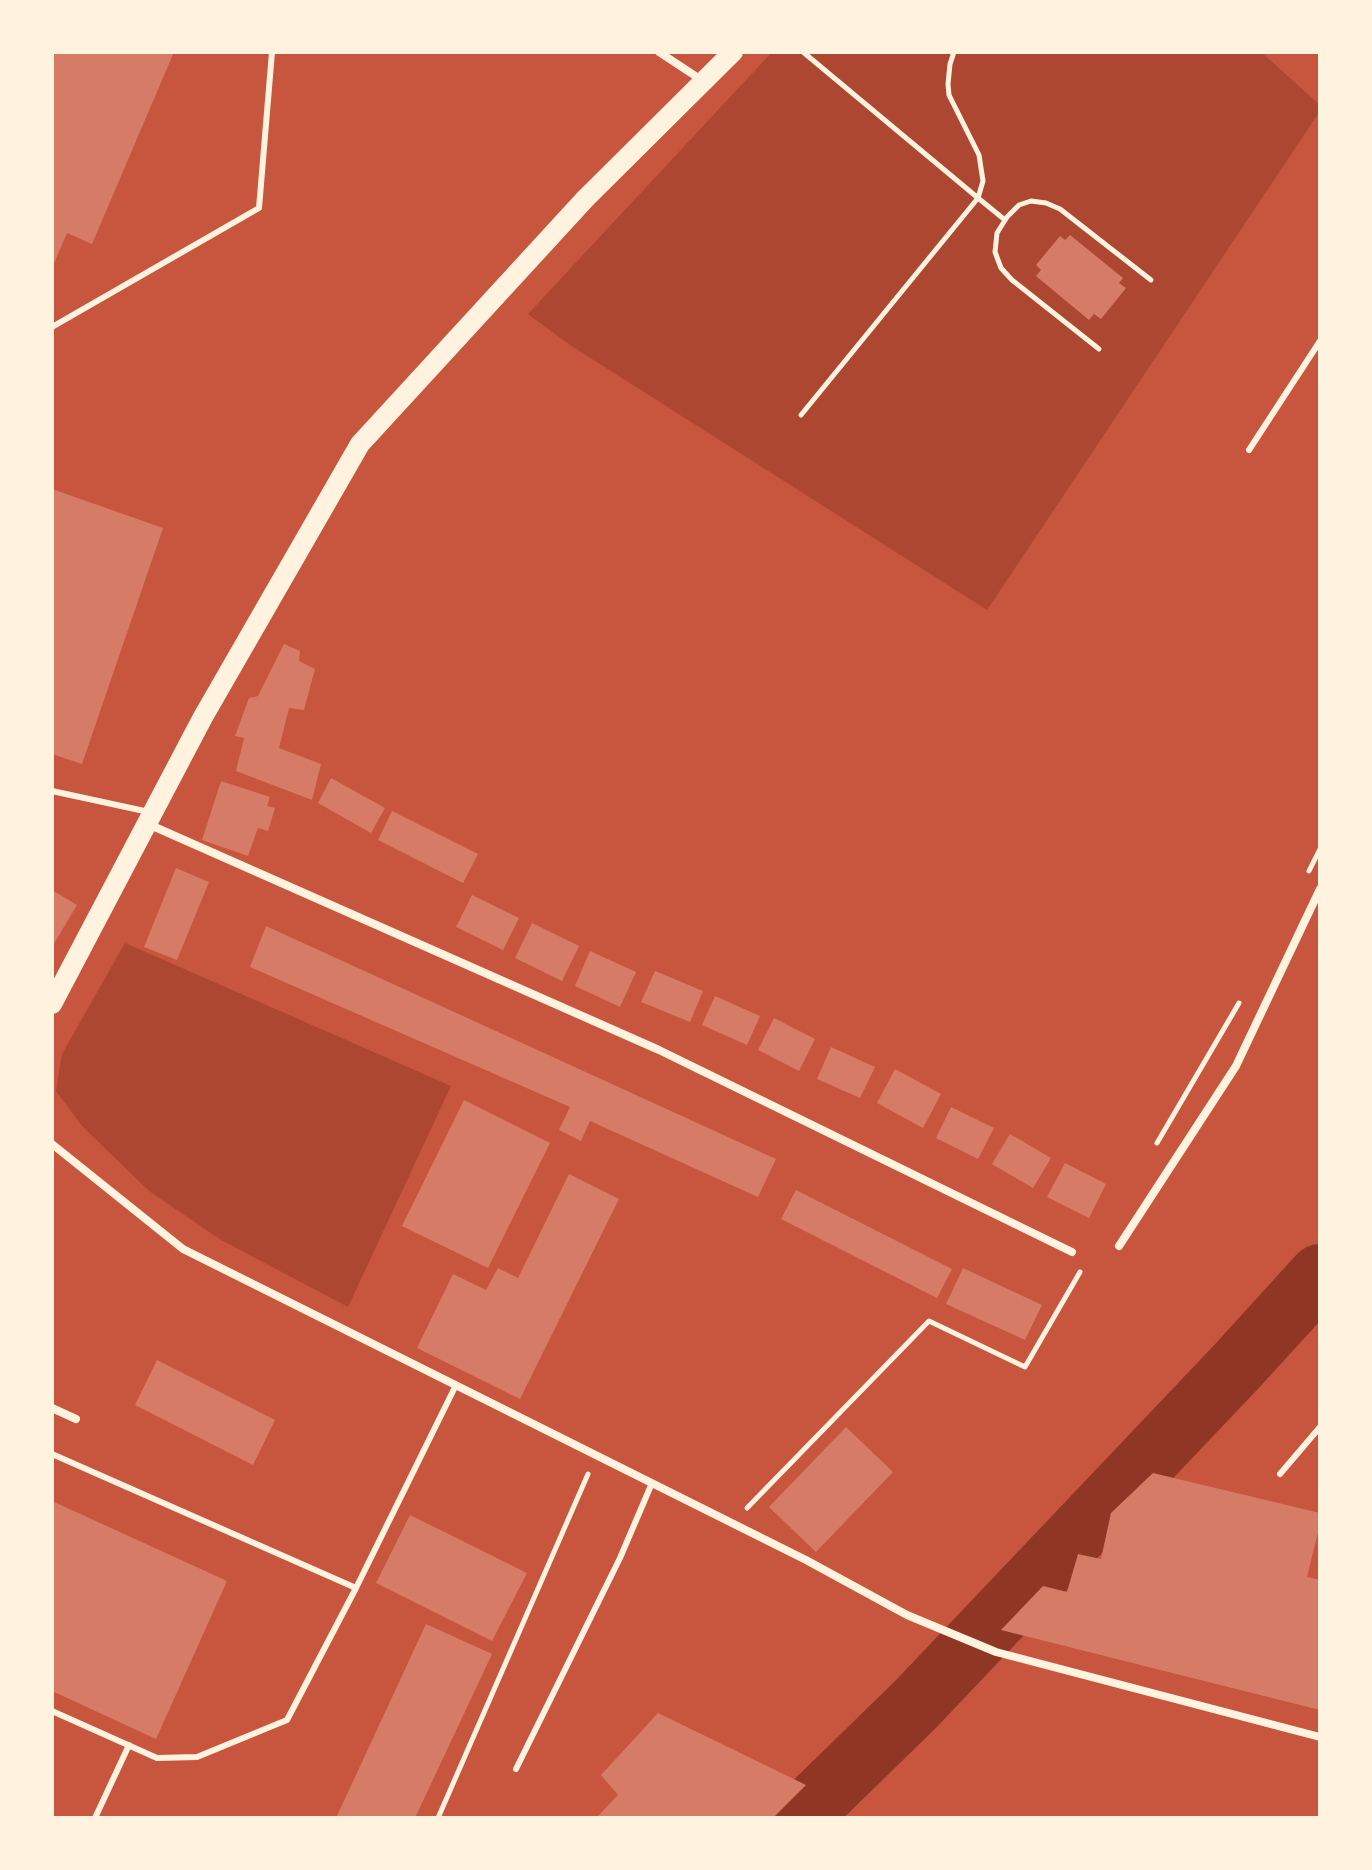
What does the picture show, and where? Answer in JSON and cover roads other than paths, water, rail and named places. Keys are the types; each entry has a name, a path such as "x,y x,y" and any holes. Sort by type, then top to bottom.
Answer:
{"main road":[{"path":"52,1004 203,717 360,444 585,199 733,52"}],"street":[{"path":"659,52 703,81"},
{"path":"150,818 659,1050 1072,1252"},
{"path":"1119,1246 1236,1066 1320,889"},
{"path":"52,1144 183,1249 806,1560 907,1615 996,1652 1320,1737"},
{"path":"52,1408 76,1419"}],"lane":[{"path":"52,327 259,208 272,52"},
{"path":"1249,450 1320,341"},
{"path":"52,791 150,818"},
{"path":"52,1711 157,1758 197,1757 287,1720 456,1385"},
{"path":"1280,1474 1320,1428"},
{"path":"52,1454 356,1588"},
{"path":"516,1769 620,1558 652,1483"},
{"path":"95,1818 129,1745"}],"waterway":[{"path":"799,1818 915,1705 1320,1275"}]}
